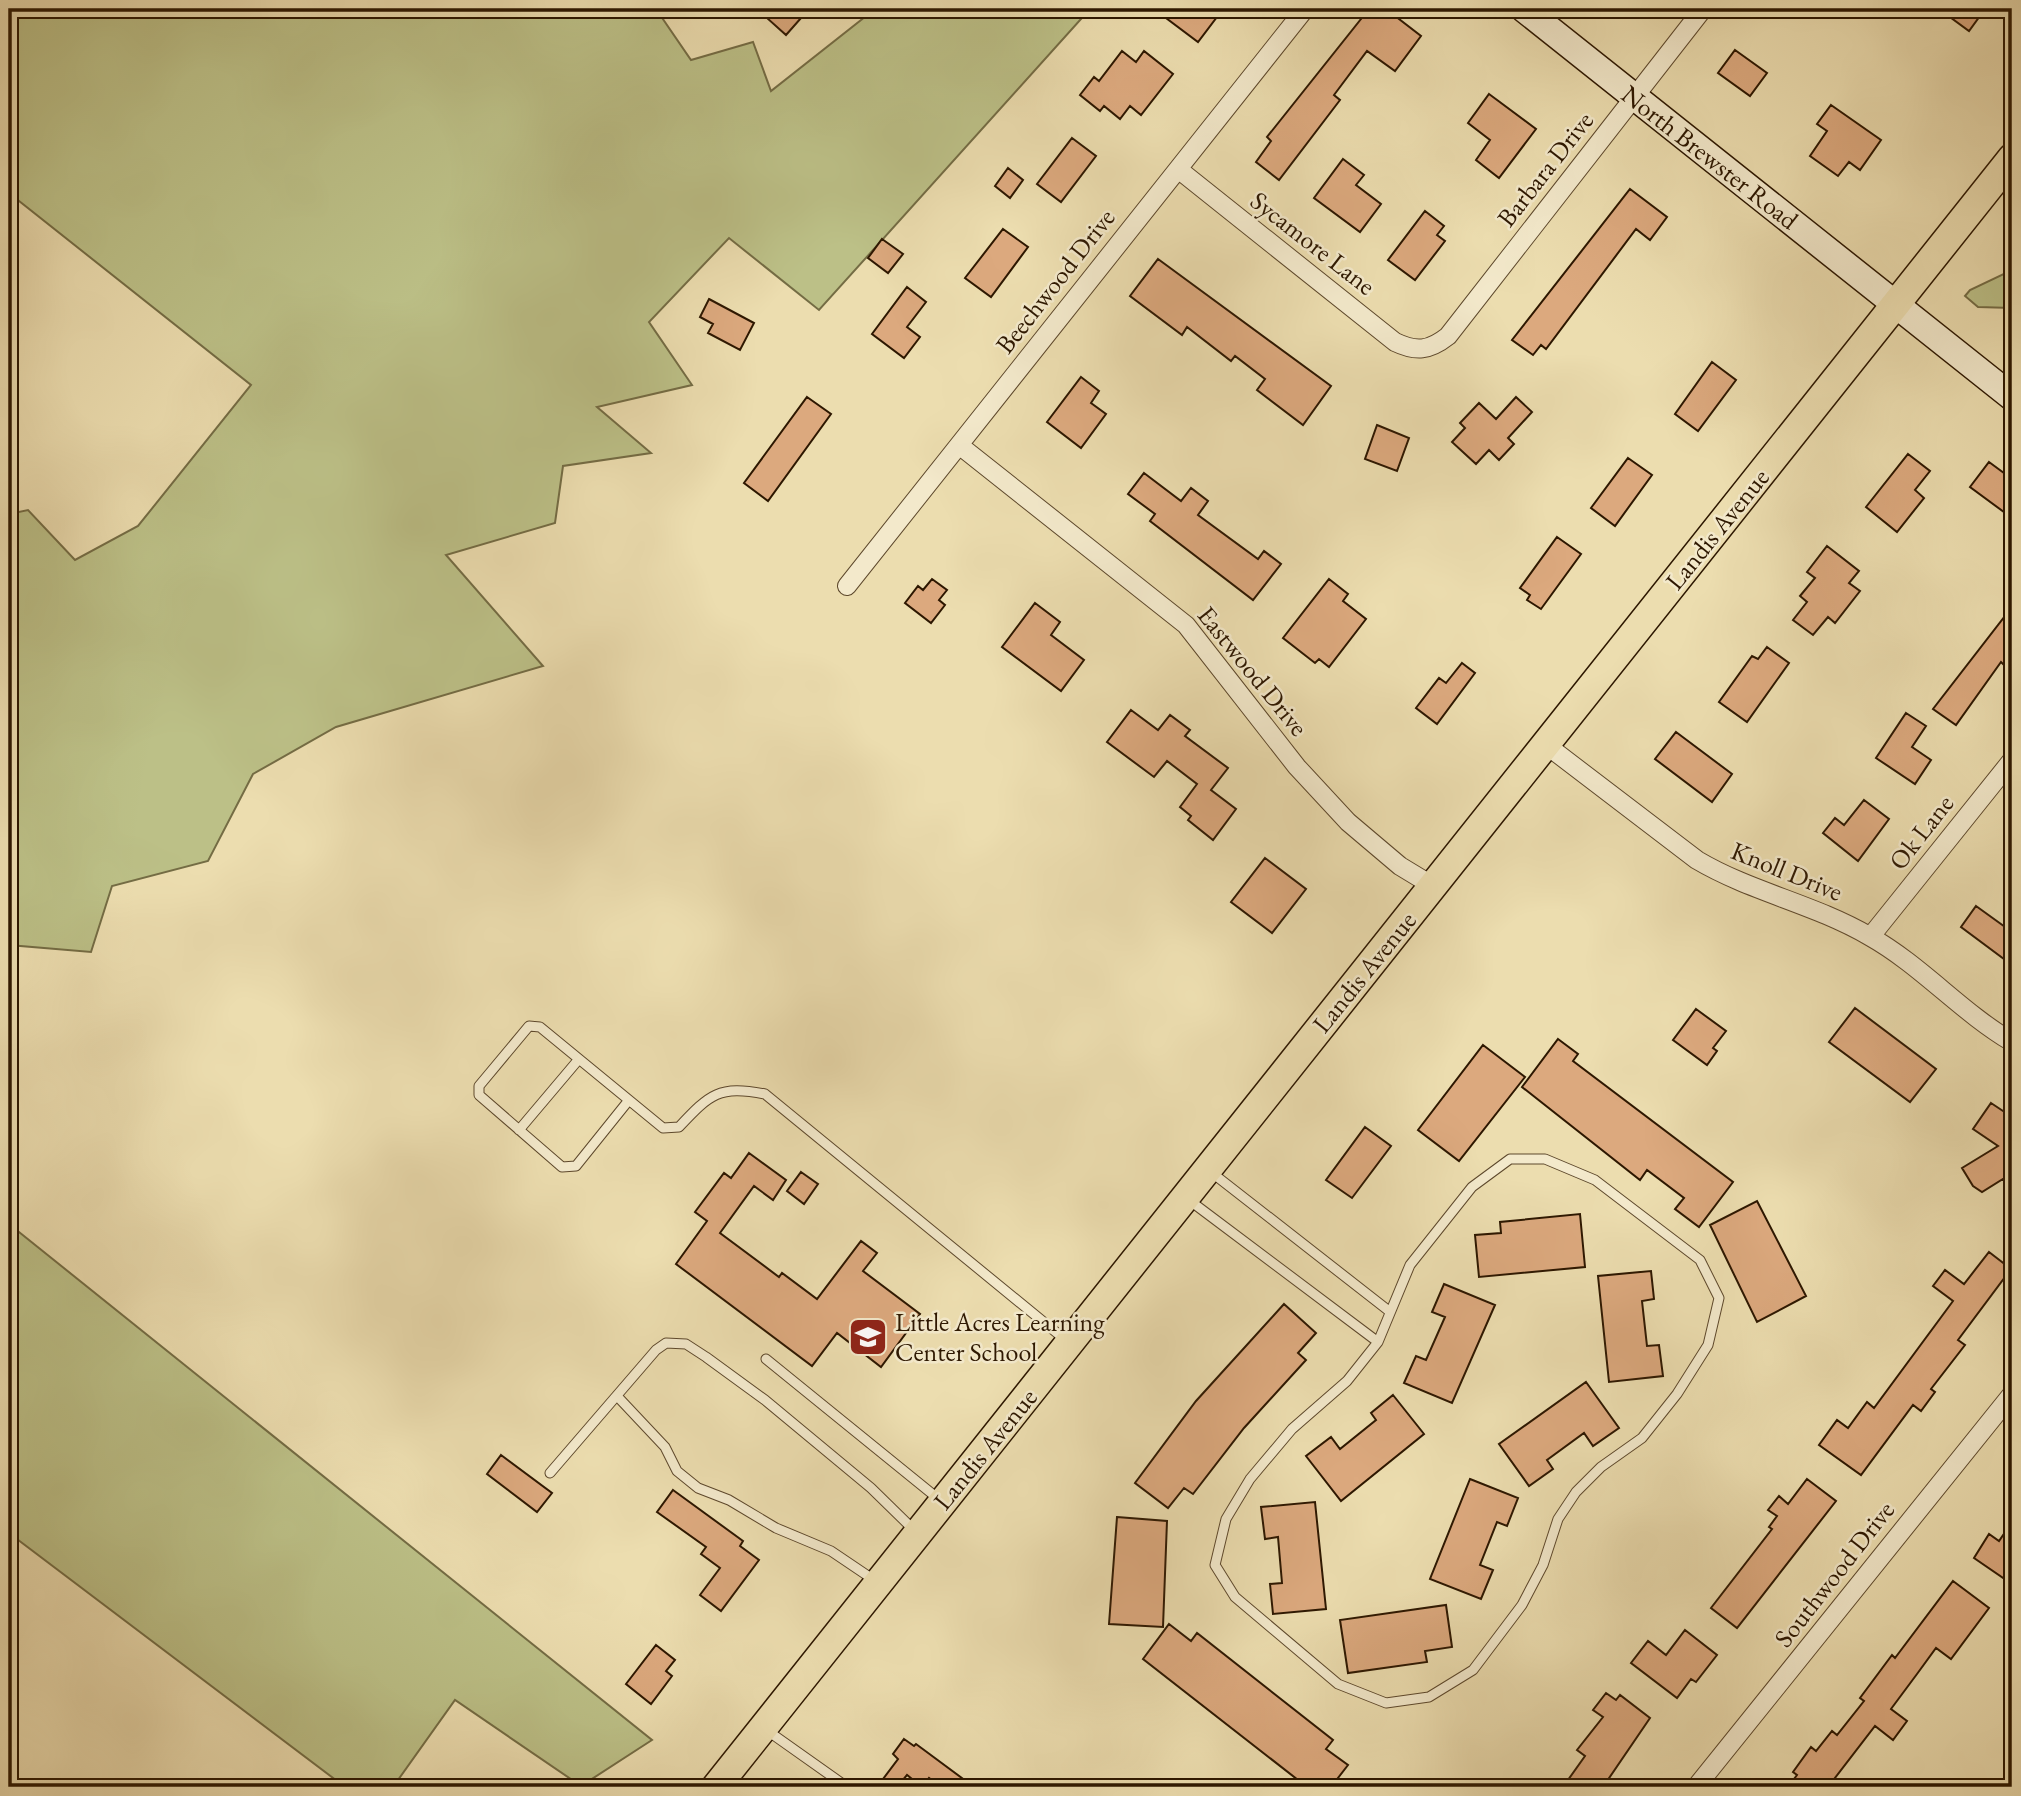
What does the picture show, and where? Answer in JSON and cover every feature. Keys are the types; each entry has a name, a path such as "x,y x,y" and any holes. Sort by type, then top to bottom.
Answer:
{"main road":[{"name":"North Brewster Road","path":"1524,9 2012,397"},
{"name":"Landis Avenue","path":"716,1787 2012,158"}],"street":[{"name":"Beechwood Drive","path":"847,586 1305,9"},
{"name":"Barbara Drive","path":"1420,351 1436,346 1448,337 1703,9"},
{"name":"Sycamore Lane","path":"1178,170 1395,342 1420,351"},
{"name":"Eastwood Drive","path":"959,444 1186,625 1297,768 1348,822 1400,866 1433,886"},
{"name":"Knoll Drive","path":"1545,744 1705,865 1721,874 1826,913 1871,936 2012,1042"},
{"name":"Ok Lane","path":"1871,936 2012,760"},
{"name":"Southwood Drive","path":"1696,1787 2012,1394"}],"lane":[{"path":"629,1100 576,1166 562,1167 479,1094 479,1086 529,1027 540,1027 629,1100 663,1128 679,1127 706,1099 722,1090 765,1094 1069,1343"},
{"path":"519,1130 579,1059"},
{"path":"1510,1159 1545,1159 1595,1180 1700,1260 1719,1298 1708,1345 1677,1394 1642,1438 1601,1467 1576,1492 1558,1519 1543,1565 1522,1605 1473,1670 1429,1697 1386,1703 1338,1684 1235,1597 1214,1565 1226,1519 1250,1479 1292,1429 1347,1381 1378,1342 1389,1311 1410,1265 1472,1187 1510,1159"},
{"path":"1207,1169 1389,1311"},
{"path":"1185,1197 1378,1342"},
{"path":"550,1474 656,1350 666,1342 685,1343 765,1401 871,1488 917,1534"},
{"path":"766,1359 942,1503"},
{"path":"617,1395 665,1447 677,1471 698,1488 729,1500 776,1528 831,1551 878,1584"},
{"path":"764,1728 847,1787"}],"green space":[{"path":"9,9 656,9 691,60 753,42 771,91 875,9 1090,9 819,310 729,238 649,322 692,385 597,407 651,453 563,466 555,523 446,555 543,666 336,727 253,774 208,861 112,886 91,952 9,945 9,514 28,510 75,560 138,526 251,385 9,193"},
{"path":"2012,270 2012,308 1978,307 1965,296 1970,290"},
{"path":"9,1224 652,1740 581,1786 455,1700 393,1787 345,1787 9,1533"}],"building":[{"path":"757,9 809,9 786,35"},
{"path":"1154,9 1223,9 1198,42"},
{"path":"1369,9 1386,9 1421,36 1395,71 1367,51 1334,95 1340,100 1279,180 1256,162 1271,141 1267,137"},
{"path":"1939,9 1985,9 1969,31"},
{"path":"1735,50 1767,73 1750,96 1718,73"},
{"path":"1122,51 1136,62 1144,51 1173,74 1141,115 1130,106 1120,119 1104,106 1100,111 1080,95 1094,77 1099,81"},
{"path":"1489,94 1536,129 1499,178 1476,160 1490,140 1468,123"},
{"path":"1831,105 1881,140 1860,170 1849,162 1838,176 1810,156 1827,131 1817,124"},
{"path":"1072,138 1096,156 1061,202 1037,184"},
{"path":"1343,159 1364,175 1356,185 1381,204 1360,232 1314,198"},
{"path":"1008,168 1023,180 1010,198 995,186"},
{"path":"1630,189 1667,217 1650,240 1636,229 1546,349 1541,345 1533,355 1512,340"},
{"path":"1425,211 1444,226 1437,235 1445,241 1415,280 1388,260"},
{"path":"1003,229 1028,247 991,297 965,278"},
{"path":"882,239 903,254 888,273 868,258"},
{"path":"1158,259 1331,386 1303,425 1257,390 1265,379 1235,356 1231,361 1187,327 1182,335 1130,296"},
{"path":"907,287 926,302 907,327 920,337 904,358 872,334"},
{"path":"709,299 754,323 740,350 708,333 713,324 700,317"},
{"path":"1712,362 1736,380 1698,431 1675,414"},
{"path":"1081,377 1099,391 1091,403 1106,414 1081,448 1047,422"},
{"path":"807,397 831,414 768,501 744,483"},
{"path":"1516,397 1532,412 1508,438 1514,444 1499,460 1489,450 1476,464 1452,442 1465,428 1460,423 1479,403 1496,419"},
{"path":"1377,425 1409,438 1397,471 1365,459"},
{"path":"1908,454 1930,471 1915,490 1924,498 1897,532 1866,507"},
{"path":"1628,458 1652,475 1615,526 1591,508"},
{"path":"1989,462 2012,479 2012,518 1970,487"},
{"path":"1144,473 1181,501 1191,488 1208,501 1198,515 1258,559 1264,551 1281,564 1253,600 1150,521 1155,514 1128,494"},
{"path":"1557,537 1581,554 1541,609 1527,600 1530,595 1520,588"},
{"path":"1827,546 1859,571 1849,583 1860,591 1835,623 1828,617 1813,635 1793,620 1807,602 1800,596 1815,578 1807,572"},
{"path":"932,579 947,590 939,600 945,605 931,623 905,603 918,586 923,590"},
{"path":"1329,579 1348,594 1343,601 1366,619 1329,667 1319,659 1315,663 1283,638"},
{"path":"1035,603 1060,622 1051,635 1084,660 1061,691 1002,647"},
{"path":"2012,607 2012,654 2004,665 2001,662 1956,725 1933,709"},
{"path":"1767,647 1789,663 1747,722 1719,702 1752,656 1758,659"},
{"path":"1462,663 1475,673 1437,724 1416,708 1439,678 1446,683"},
{"path":"1131,710 1158,730 1170,715 1190,730 1185,736 1228,768 1211,790 1236,809 1213,840 1188,820 1191,816 1180,807 1197,784 1167,761 1154,777 1107,742"},
{"path":"1906,713 1926,726 1912,747 1931,760 1915,784 1876,758"},
{"path":"1676,732 1732,774 1712,802 1655,759"},
{"path":"1864,800 1889,819 1858,861 1823,833 1835,818 1844,825"},
{"path":"1265,858 1306,889 1272,933 1231,902"},
{"path":"1976,906 2012,932 2012,965 1961,927"},
{"path":"1855,1008 1936,1069 1910,1102 1829,1042"},
{"path":"1696,1009 1726,1031 1713,1048 1717,1051 1707,1065 1673,1040"},
{"path":"1558,1039 1578,1054 1573,1061 1733,1182 1699,1227 1675,1209 1684,1198 1647,1170 1640,1180 1522,1087"},
{"path":"1483,1045 1525,1077 1459,1161 1418,1130"},
{"path":"1991,1103 2012,1117 2012,1186 2003,1179 1982,1192 1973,1186 1962,1168 1998,1146 1973,1129"},
{"path":"1365,1127 1391,1146 1352,1198 1326,1180"},
{"path":"749,1153 786,1180 773,1200 754,1186 720,1233 779,1277 782,1273 817,1299 861,1241 877,1253 863,1271 920,1314 881,1367 837,1333 812,1366 676,1264 707,1221 695,1212 724,1173 731,1178"},
{"path":"801,1172 818,1184 804,1204 787,1191"},
{"path":"1757,1201 1806,1296 1757,1322 1710,1225"},
{"path":"1580,1214 1585,1267 1479,1277 1475,1235 1501,1233 1500,1222"},
{"path":"1989,1252 2011,1269 1958,1340 1965,1345 1931,1389 1935,1392 1921,1411 1913,1405 1861,1475 1819,1445 1837,1420 1848,1428 1867,1402 1874,1408 1953,1301 1933,1286 1945,1270 1964,1284"},
{"path":"1651,1271 1654,1299 1642,1301 1647,1346 1659,1345 1663,1376 1609,1382 1598,1276"},
{"path":"1444,1284 1495,1305 1452,1403 1404,1383 1416,1356 1426,1360 1445,1317 1432,1312"},
{"path":"1284,1304 1316,1333 1298,1353 1306,1360 1244,1428 1193,1494 1184,1488 1168,1508 1135,1483 1196,1401"},
{"path":"1586,1382 1619,1428 1593,1446 1584,1433 1547,1460 1553,1469 1529,1486 1499,1444"},
{"path":"1393,1395 1424,1434 1341,1501 1306,1456 1331,1437 1340,1449 1376,1420 1371,1413"},
{"path":"501,1455 552,1493 537,1512 487,1474"},
{"path":"1470,1479 1518,1498 1507,1526 1497,1522 1480,1565 1493,1570 1481,1599 1430,1579"},
{"path":"1807,1479 1836,1501 1737,1628 1711,1608 1772,1529 1769,1527 1777,1516 1768,1510 1779,1496 1788,1504"},
{"path":"673,1490 743,1541 740,1546 759,1560 721,1611 700,1595 720,1568 701,1554 706,1547 657,1512"},
{"path":"1315,1502 1326,1609 1273,1614 1270,1584 1282,1583 1278,1537 1265,1539 1261,1507"},
{"path":"1117,1517 1167,1521 1163,1627 1109,1624"},
{"path":"2012,1522 2012,1584 1974,1558 1989,1534 1999,1541"},
{"path":"1953,1581 1989,1608 1951,1659 1936,1648 1891,1709 1907,1721 1893,1740 1875,1726 1828,1787 1788,1787 1797,1775 1793,1772 1811,1747 1816,1751 1832,1731 1837,1735 1864,1701 1860,1698 1892,1655 1895,1658"},
{"path":"1446,1605 1452,1647 1425,1651 1427,1662 1348,1673 1340,1620"},
{"path":"1169,1624 1191,1641 1197,1633 1333,1740 1326,1749 1348,1765 1331,1787 1307,1787 1143,1659"},
{"path":"1685,1630 1717,1655 1696,1682 1691,1679 1677,1698 1631,1663 1648,1641 1666,1655"},
{"path":"656,1645 675,1660 666,1671 672,1676 651,1704 626,1684"},
{"path":"1606,1693 1616,1700 1620,1695 1650,1718 1603,1787 1563,1787 1585,1756 1577,1750 1603,1717 1593,1710"},
{"path":"904,1739 914,1746 916,1744 974,1787 941,1787 929,1778 922,1787 907,1775 897,1787 877,1787 898,1759 893,1754"}],"place":[{"name":"Little Acres Learning Center School","path":"868,1337"}]}
